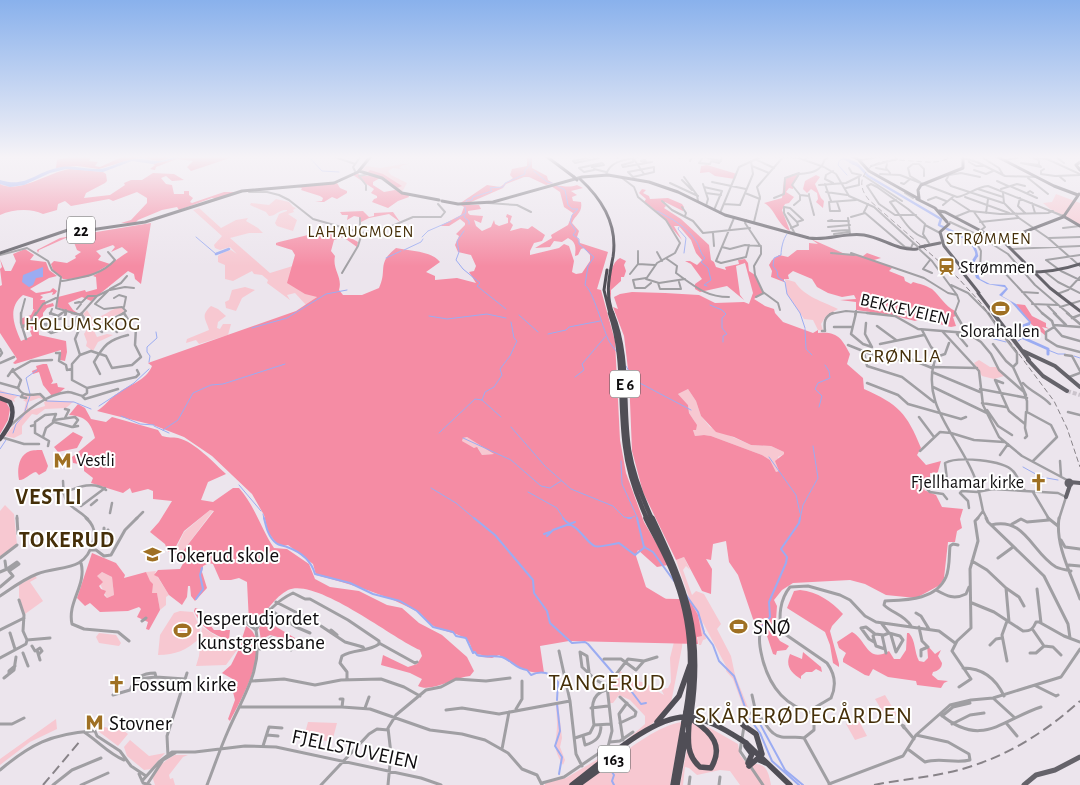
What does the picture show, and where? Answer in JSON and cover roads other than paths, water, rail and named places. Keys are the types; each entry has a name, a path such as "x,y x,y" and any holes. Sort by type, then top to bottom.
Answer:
{"highway":[{"name":"E 6","path":"590,193 599,202 610,228 611,250 604,291 618,342 628,463 639,500 680,589 688,625 691,656 689,713 693,722 688,747 691,758 700,767 711,768 717,758 716,745 707,730 693,722"},
{"name":"E 6","path":"592,193 601,202 610,218 613,231 614,248 607,291 622,342 630,456 641,496 678,572 690,609 696,659 695,688 689,713"},
{"path":"0,398 11,403 13,407 8,427 2,437"},
{"path":"650,729 668,712 679,696 687,677 691,656"},
{"name":"163","path":"572,785 650,729 674,717 684,716 693,722 736,738 769,764 789,785"},
{"name":"163","path":"578,785 659,727 675,720 693,722"},
{"name":"E 6","path":"673,785 693,722"},
{"name":"E 6","path":"677,785 693,722"},
{"path":"743,726 752,730 758,738 760,752 769,764"},
{"path":"745,744 754,745 758,738"},
{"path":"745,744 752,754 749,765"},
{"path":"749,765 757,758 769,764"}],"main road":[{"name":"22","path":"1,253 69,230 89,230 121,224 138,224 238,193"},
{"path":"401,193 440,202 468,205 488,203 527,193"},
{"path":"678,193 734,218 814,240 829,239 835,234 850,232 877,238 902,250 941,243"},
{"path":"909,193 940,211 1001,241 1012,249 1032,272 1080,311"},
{"path":"917,198 918,193"},
{"path":"1001,241 1064,217 1069,213 1072,202 1078,195"},
{"path":"940,211 945,226 941,243"},
{"path":"1064,217 1080,226"},
{"path":"941,243 1024,352 1028,360 1053,383 1067,391"},
{"path":"961,268 1045,272 1061,271 1079,265"},
{"path":"1024,352 1048,362 1080,387"},
{"path":"1066,497 1071,484"},
{"path":"1025,785 1032,778 1055,770 1080,757"}],"street":[{"path":"263,193 280,195 311,218 361,232 392,226 414,217 440,217 445,212 440,202"},
{"path":"636,193 638,197 667,220 678,240 678,249 667,259 655,265 646,278 633,280 635,288 645,288 651,283"},
{"path":"691,193 698,196"},
{"path":"695,193 698,201"},
{"path":"706,206 708,202 706,193 721,195 714,210"},
{"path":"720,213 728,193"},
{"path":"724,204 740,205 745,193 760,199"},
{"path":"754,222 760,199 758,193"},
{"path":"774,198 784,193"},
{"path":"826,193 831,202"},
{"path":"831,193 848,195 878,210 918,248 951,285 957,295 959,301 956,312 967,333 981,342 999,370 1026,397"},
{"path":"870,193 878,203 888,211 899,216 920,237 925,238"},
{"path":"885,193 916,215 922,217 926,225 923,233 929,243"},
{"path":"888,193 902,201"},
{"path":"945,193 954,196 964,196 1010,214"},
{"path":"964,196 970,193 1004,204 1079,265"},
{"path":"995,193 1003,195 1004,204"},
{"path":"1007,193 1064,217"},
{"path":"1027,193 1035,198"},
{"path":"794,205 800,200 800,195 809,195 814,215"},
{"path":"943,205 954,196"},
{"path":"928,200 936,197 946,201"},
{"path":"1020,198 1018,206 1025,213"},
{"path":"952,199 972,211 986,213 1049,213 1053,211"},
{"path":"986,213 988,199"},
{"path":"837,202 839,212 829,210 828,202 837,202 852,202 856,200"},
{"path":"896,200 890,202 897,209 899,216"},
{"path":"662,202 672,210 685,216 703,233 750,228"},
{"path":"488,203 517,205 531,212"},
{"path":"1032,203 1031,207 1035,213"},
{"path":"832,220 854,218 865,213 868,204"},
{"path":"682,207 686,213 685,216"},
{"path":"795,234 784,213 784,207 789,208 803,220 796,223"},
{"path":"784,213 793,211"},
{"path":"955,217 972,211"},
{"path":"972,211 980,222 985,226 989,226"},
{"path":"788,213 798,226 792,228"},
{"path":"865,213 906,247 911,248 912,244 918,248 921,254 930,262 926,263 923,269 932,273"},
{"path":"899,216 916,215"},
{"path":"342,274 358,246 361,232 360,218"},
{"path":"734,218 716,261 720,263 746,258 749,245"},
{"path":"835,234 850,232 849,218"},
{"path":"980,222 1019,218"},
{"path":"746,220 745,223 761,246 761,254 754,268 764,292 778,303 780,310"},
{"path":"828,226 850,225"},
{"path":"926,225 945,226 976,234 1008,254 1023,272 1080,325"},
{"path":"979,269 981,251 973,237 985,226"},
{"path":"1063,228 1080,226"},
{"path":"713,232 714,246"},
{"path":"1048,238 1080,237"},
{"path":"722,247 731,249 749,245 761,246"},
{"path":"1012,249 1080,246"},
{"path":"1,253 9,254 22,248 28,249 40,258 48,261 51,270 59,275 62,281 56,298 57,309 84,317 74,341 80,355"},
{"path":"630,274 638,264 638,251"},
{"path":"62,281 85,278 97,274 114,260 108,252"},
{"path":"657,252 662,261"},
{"path":"831,253 855,254"},
{"path":"851,253 921,277 948,293 957,295"},
{"path":"1008,254 1016,253"},
{"path":"1057,294 1070,288 1079,278 1061,271 1046,260 1080,255"},
{"path":"667,259 676,265 676,273 704,294 728,297"},
{"path":"638,264 655,265"},
{"path":"1003,271 1062,336 1080,341"},
{"path":"1045,272 1080,293"},
{"path":"77,309 88,296 96,296 109,290 121,283 127,276"},
{"path":"646,278 651,283 658,284 679,282 685,279"},
{"path":"658,284 660,289 681,289 679,282"},
{"path":"951,285 976,298 1003,335"},
{"path":"124,307 105,309 95,304 109,290 126,287 134,288"},
{"path":"1020,291 1038,293"},
{"path":"756,297 764,292"},
{"path":"114,298 119,295 126,297 126,305 124,307 126,310 124,313 130,323"},
{"path":"80,315 96,296"},
{"path":"22,327 33,321 41,306 56,298"},
{"path":"25,299 20,314 26,339"},
{"path":"79,302 75,304 84,300"},
{"path":"1032,304 1059,306 1080,301"},
{"path":"1047,305 1066,325"},
{"path":"52,309 49,312 50,314 58,316 65,311"},
{"name":"BEKKEVEIEN","path":"822,332 825,330 824,322 839,310 894,316 922,330 947,331 957,334 967,333"},
{"path":"59,319 64,318 67,313 65,311"},
{"path":"856,311 852,335 872,347 865,334 866,323"},
{"path":"102,332 99,330 100,328 112,325 124,313"},
{"path":"1072,318 1080,315"},
{"path":"74,325 76,317"},
{"path":"104,323 118,318"},
{"path":"38,325 47,324 46,330 51,332 80,324"},
{"path":"112,325 112,330 117,332"},
{"path":"1080,325 1054,326 1045,334 1048,341 1057,346 1080,352"},
{"path":"877,326 896,340"},
{"path":"834,327 852,327"},
{"path":"136,328 135,345 141,356 136,362 127,366 112,368 106,356 97,355 90,351 80,355 72,364 72,381 88,388 98,384 136,377 140,373 137,370"},
{"path":"922,330 931,347 939,355"},
{"path":"943,332 949,343 977,368 982,376 980,390 982,403 997,434 1004,442 1071,484"},
{"path":"957,334 967,346"},
{"path":"880,344 924,335"},
{"path":"100,374 95,364 97,355 110,340 128,336"},
{"path":"1006,339 1016,353 1018,363 1013,368"},
{"path":"934,402 932,369 934,359 944,354 949,343"},
{"path":"993,344 998,347 1004,362 1013,368 1032,393 1043,396 1050,404"},
{"path":"848,345 892,360 910,359"},
{"path":"0,349 2,351 0,356"},
{"path":"864,352 866,366 902,377 934,402 976,480 985,519 1036,567 1044,578 1068,624 1070,638"},
{"path":"893,352 980,390 1015,393 1026,397"},
{"path":"56,353 60,353 59,361 66,365 67,370 72,369"},
{"path":"1065,355 1072,356 1080,372 1069,377"},
{"path":"1,362 14,357"},
{"path":"8,376 17,367 42,359 52,360"},
{"path":"17,367 13,370 21,380 18,388"},
{"path":"932,369 977,368"},
{"path":"1003,383 995,380 1014,418 1026,424"},
{"path":"1022,382 1027,412 1025,415 1027,436 1025,438"},
{"path":"0,383 18,388 23,394 21,397 26,398"},
{"path":"867,383 898,395 908,404 939,411 961,419 966,417"},
{"path":"933,386 986,412 998,426 1012,435"},
{"path":"82,396 87,394 88,388"},
{"path":"8,427 24,413 46,400 68,392 82,396 84,399 118,389"},
{"path":"23,394 39,394 46,400"},
{"path":"982,403 1007,407"},
{"path":"65,409 69,410 65,418"},
{"path":"48,412 34,422 33,426 36,433 49,441 48,446"},
{"path":"1027,412 1051,425 1057,437 1033,461"},
{"path":"1068,412 1080,415"},
{"path":"42,436 44,430 53,421 56,414 44,416"},
{"path":"919,417 934,438"},
{"path":"53,421 77,418 78,420 73,427 78,426"},
{"path":"53,421 72,427"},
{"path":"920,451 940,432 951,433 970,440 1004,442"},
{"path":"2,437 12,439 26,446 39,444"},
{"path":"1000,455 1008,444"},
{"path":"947,499 943,494 930,492 926,487 947,489 949,480 945,463 951,459 966,459 1010,468 1025,491"},
{"path":"1060,461 1061,476"},
{"path":"0,596 36,574 81,564 91,550 95,536 93,525 89,520 68,507 64,500 63,481"},
{"path":"63,493 86,486 100,486 105,489 81,506"},
{"path":"969,508 968,501 960,492 965,490 978,492 993,489 1058,493 1066,497 1059,512 1059,537 1079,591 1080,599"},
{"path":"1033,492 1048,520 1058,526"},
{"path":"91,504 97,500"},
{"path":"110,513 112,503"},
{"path":"959,687 971,680 953,654 955,642 971,630 972,603 969,588 972,561 978,541 975,521 982,511"},
{"path":"91,550 97,550 104,556 112,554 125,530 143,512"},
{"path":"17,516 18,534"},
{"path":"1011,525 1021,519 1027,522 1048,520"},
{"path":"991,525 998,522 1011,525 1021,531 1055,566 1071,571"},
{"path":"106,529 104,539 106,547"},
{"path":"1059,537 1065,547 1080,549"},
{"path":"911,626 909,621 886,608 885,601 887,599 916,600 936,590 944,583 947,575 950,546 953,544 958,545"},
{"path":"0,558 17,545"},
{"path":"998,558 1013,547"},
{"path":"0,587 13,576 10,575 5,561"},
{"path":"972,561 986,570 1006,588 1017,594 1024,606"},
{"path":"81,564 83,576 70,614 72,624 83,628 116,632 129,641"},
{"path":"1069,565 1080,566"},
{"path":"0,572 7,569"},
{"path":"804,738 814,730 815,707 827,702 832,697 835,679 830,666 822,658 782,632 780,624 786,590 794,586 805,586 840,595 852,602 869,619 882,624 911,626 943,632 955,642"},
{"path":"936,590 949,597 957,598 966,594 969,588"},
{"path":"1006,588 1005,596 1010,618 1002,638 1007,661"},
{"path":"1037,589 1041,623"},
{"path":"256,630 269,609 276,602 284,596 296,594 305,599 310,598 377,638 379,643 415,663 418,662"},
{"path":"19,600 24,618 23,631 28,640"},
{"path":"276,602 313,621"},
{"path":"972,603 991,610 1026,632 1033,630"},
{"path":"269,609 296,627 310,633"},
{"path":"916,613 921,616 929,629"},
{"path":"243,617 247,624 256,630 260,650"},
{"path":"0,630 24,618"},
{"path":"1033,630 1036,622 1041,623 1080,642"},
{"path":"882,624 890,634 896,652 903,640 900,636 890,634 875,634 866,627 861,628 869,639 879,648 886,651 882,635"},
{"path":"321,626 351,645 362,646 364,650"},
{"path":"919,628 922,642 928,647 920,650 921,656"},
{"path":"331,630 336,632 337,635"},
{"path":"1033,630 1044,646"},
{"path":"10,633 13,638 10,641 15,650"},
{"path":"760,634 759,641 765,667 772,686 792,706 814,714"},
{"path":"874,642 875,634"},
{"path":"0,658 26,644 28,640 50,638"},
{"path":"208,785 221,748 252,681 260,650 267,640 271,638 287,644 291,650"},
{"path":"990,644 996,639 1002,638"},
{"path":"347,679 347,672 340,663 341,657 348,652 372,649 379,643"},
{"path":"32,646 35,651 39,652 42,658"},
{"path":"1030,653 1036,653 1044,646 1052,647 1061,655"},
{"path":"941,715 947,706 956,702 1004,696 1061,677 1080,649"},
{"path":"559,651 570,700 576,754 582,766"},
{"path":"239,706 365,708 430,730 479,738 502,749 521,768 537,775 542,784 564,777 582,766 604,751 610,742 611,724 606,688 594,680 590,672 587,656 580,652 581,665 590,672"},
{"path":"23,653 28,666"},
{"path":"4,678 15,666 16,657"},
{"path":"604,659 617,658 636,670 644,661 657,658"},
{"path":"574,738 591,733 594,725 591,702 599,692 606,688 625,662 628,659 638,658 644,661"},
{"path":"963,668 977,668 983,671 998,684 1004,696"},
{"path":"113,695 130,690 136,679 147,673 155,673 156,677 185,680"},
{"path":"168,755 168,732 187,674"},
{"path":"388,785 390,771 388,730 393,717 426,690 441,687 459,678 486,681 510,678"},
{"path":"252,681 284,679 317,685 347,679 383,680 404,687 420,696"},
{"path":"516,709 522,699 522,681"},
{"path":"1036,686 1056,696 1058,695"},
{"path":"752,695 756,705 755,712 776,736 785,738 799,736 804,738 830,784 903,756 909,750 915,737 941,715 953,707 970,703"},
{"path":"365,708 369,697"},
{"path":"620,697 634,708 636,715 620,723"},
{"path":"993,698 1016,718"},
{"path":"340,699 343,699 342,707"},
{"path":"446,710 467,708 492,714 570,700"},
{"path":"623,740 620,712 627,703"},
{"path":"591,708 608,706"},
{"path":"941,715 952,724 973,730 989,729 1007,724 1041,706"},
{"path":"502,749 509,712"},
{"path":"755,712 746,714 740,749 762,785"},
{"path":"952,724 970,715 984,713"},
{"path":"0,724 12,724 24,718"},
{"path":"594,725 611,724"},
{"path":"1007,724 1017,736"},
{"path":"583,736 585,745 596,742 601,735 601,725"},
{"name":"FJELLSTUVEIEN","path":"263,746 269,727 282,728"},
{"path":"904,727 915,737 942,741 967,752 970,760 962,762 935,759 925,762 909,750"},
{"path":"321,785 371,732 377,729 388,730"},
{"path":"0,770 23,751 42,740 61,733 82,732 92,734 118,750 124,760 147,782"},
{"path":"610,742 615,743 623,740 633,732"},
{"path":"92,734 114,755 124,760"},
{"name":"FJELLSTUVEIEN","path":"266,735 278,736"},
{"name":"FJELLSTUVEIEN","path":"147,782 168,755 176,752 263,746 390,771 441,785"},
{"path":"114,755 118,750"},
{"path":"53,785 72,770 101,758"},
{"path":"81,785 108,773"},
{"path":"689,785 690,777"},
{"path":"719,785 720,777"}],"water":[{"path":"976,254 978,256 974,263 980,279 990,284 1005,285 1008,289 1002,296 1016,304 1031,322 1030,325 1014,330 1023,338 1019,337 1012,329 1029,322 1010,301 999,295 1006,288 987,284 976,278 971,262"},
{"path":"43,267 43,277 36,278 33,285 29,287 22,282 23,275"}],"waterway":[{"path":"465,203 467,200 472,200 473,197 487,193"},
{"path":"566,193 568,205 572,209 578,209 572,215 570,222 576,231 573,235 579,239 579,244 594,257 588,266 585,285 594,302 609,341 617,352"},
{"path":"896,193 941,219 939,225 968,240 977,256"},
{"path":"455,219 466,213 465,207"},
{"path":"657,211 683,227 696,241 705,258 701,262 708,268 711,280 704,285 707,286"},
{"path":"465,215 464,217 469,221 469,224"},
{"path":"422,237 428,231 451,221"},
{"path":"679,227 678,229 686,238 684,253"},
{"path":"464,231 457,241 459,252 456,260 463,269 480,283 477,286 506,309"},
{"path":"787,234 782,244 781,255 774,258 773,266 777,271 778,277 785,282 787,294 800,313 805,328"},
{"path":"196,237 216,254"},
{"path":"404,250 421,242 423,239"},
{"path":"216,254 229,249"},
{"path":"386,258 401,251"},
{"path":"252,328 287,318 326,294 347,290"},
{"path":"710,305 722,310 726,314 722,318 722,328 727,334 723,336 723,342"},
{"path":"429,316 447,319 487,314 506,318"},
{"path":"519,315 538,332"},
{"path":"548,334 566,330 569,327 600,321"},
{"path":"482,400 485,392 494,387 502,375 500,369 510,356 517,341 514,338 511,322"},
{"path":"805,329 806,349 812,355"},
{"path":"149,362 150,356 147,352 147,347 157,338 156,332"},
{"path":"975,334 1006,342"},
{"path":"575,377 584,370 582,364 606,336"},
{"path":"1021,337 1048,349 1048,354"},
{"path":"1018,341 1023,338"},
{"path":"1048,350 1058,354 1065,354"},
{"path":"1074,356 1080,358"},
{"path":"163,430 178,420 193,393 211,385 223,384 285,364"},
{"path":"819,407 822,396 815,389 818,383 830,378 829,371 825,365"},
{"path":"626,366 634,380 691,410"},
{"path":"99,406 134,383 149,369"},
{"path":"30,394 26,378 37,370"},
{"path":"0,392 20,396"},
{"path":"25,411 30,396"},
{"path":"439,433 475,399 482,400"},
{"path":"482,400 501,417"},
{"path":"47,401 74,402 91,409"},
{"path":"13,433 16,424 25,414"},
{"path":"121,416 140,424 154,425"},
{"path":"154,426 169,433"},
{"path":"511,427 545,466 571,489 613,506 624,517 630,518"},
{"path":"463,438 511,460 541,486 550,488 561,481"},
{"path":"0,449 6,440"},
{"path":"800,519 803,505 818,478 813,446"},
{"path":"769,457 796,495 800,513"},
{"path":"621,461 622,484 638,519"},
{"path":"1023,467 1041,477 1058,480"},
{"path":"239,485 261,511"},
{"path":"431,488 456,503 475,519"},
{"path":"528,492 557,508 564,519"},
{"path":"263,514 264,519"},
{"path":"630,518 635,516"},
{"path":"264,518 273,541 301,554 311,565 315,574 350,583 373,594 400,601 417,611 433,627 453,632 456,636 466,638 473,653 475,652 477,655 502,657 527,670 531,675 543,673 552,676 558,682 557,700"},
{"path":"474,518 495,535 533,580 534,593 547,611 550,623 572,643 585,642 588,644 613,673"},
{"path":"563,518 569,524"},
{"path":"637,518 644,547"},
{"path":"761,628 770,617 769,602 786,563 787,557 781,549 799,523 800,518"},
{"path":"569,524 575,522"},
{"path":"547,536 553,530 569,524"},
{"path":"569,524 595,546 619,543 635,555 645,547"},
{"path":"544,534 550,532"},
{"path":"646,548 653,552 674,581"},
{"path":"196,599 203,589 200,575 202,568"},
{"path":"686,595 698,612 704,632"},
{"path":"704,633 713,645 719,661 734,676 745,707"},
{"path":"619,675 641,704 646,703"},
{"path":"557,704 560,731 555,746 562,757 559,774"},
{"path":"750,719 760,733 772,761 799,785"},
{"path":"759,722 785,770 803,785"},
{"path":"610,769 614,775 612,781 614,785"}],"tunnel":[{"path":"1067,391 1080,395"}],"railway":[{"path":"864,193 869,200 958,278 980,302 1054,401 1067,428 1080,467"},
{"path":"874,785 946,773 1001,755 1034,736 1080,701"},
{"path":"43,785 81,740"}],"place":[{"name":"Strømmen","path":"946,267"},
{"name":"Slorahallen","path":"1000,308"},
{"name":"Vestli","path":"62,460"},
{"name":"Fjellhamar kirke","path":"1038,482"},
{"name":"Tokerud skole","path":"153,555"},
{"name":"SNØ","path":"739,627"},
{"name":"Jesperudjordet kunstgressbane","path":"183,630"},
{"name":"Fossum kirke","path":"117,684"},
{"name":"Stovner","path":"95,723"}],"district":[{"name":"LAHAUGMOEN","path":"361,231"},
{"name":"STRØMMEN","path":"989,238"},
{"name":"HOLUMSKOG","path":"83,323"},
{"name":"GRØNLIA","path":"901,355"},
{"name":"VESTLI","path":"49,496"},
{"name":"TOKERUD","path":"67,539"},
{"name":"TANGERUD","path":"607,682"},
{"name":"SKÅRERØDEGÅRDEN","path":"804,715"}]}
